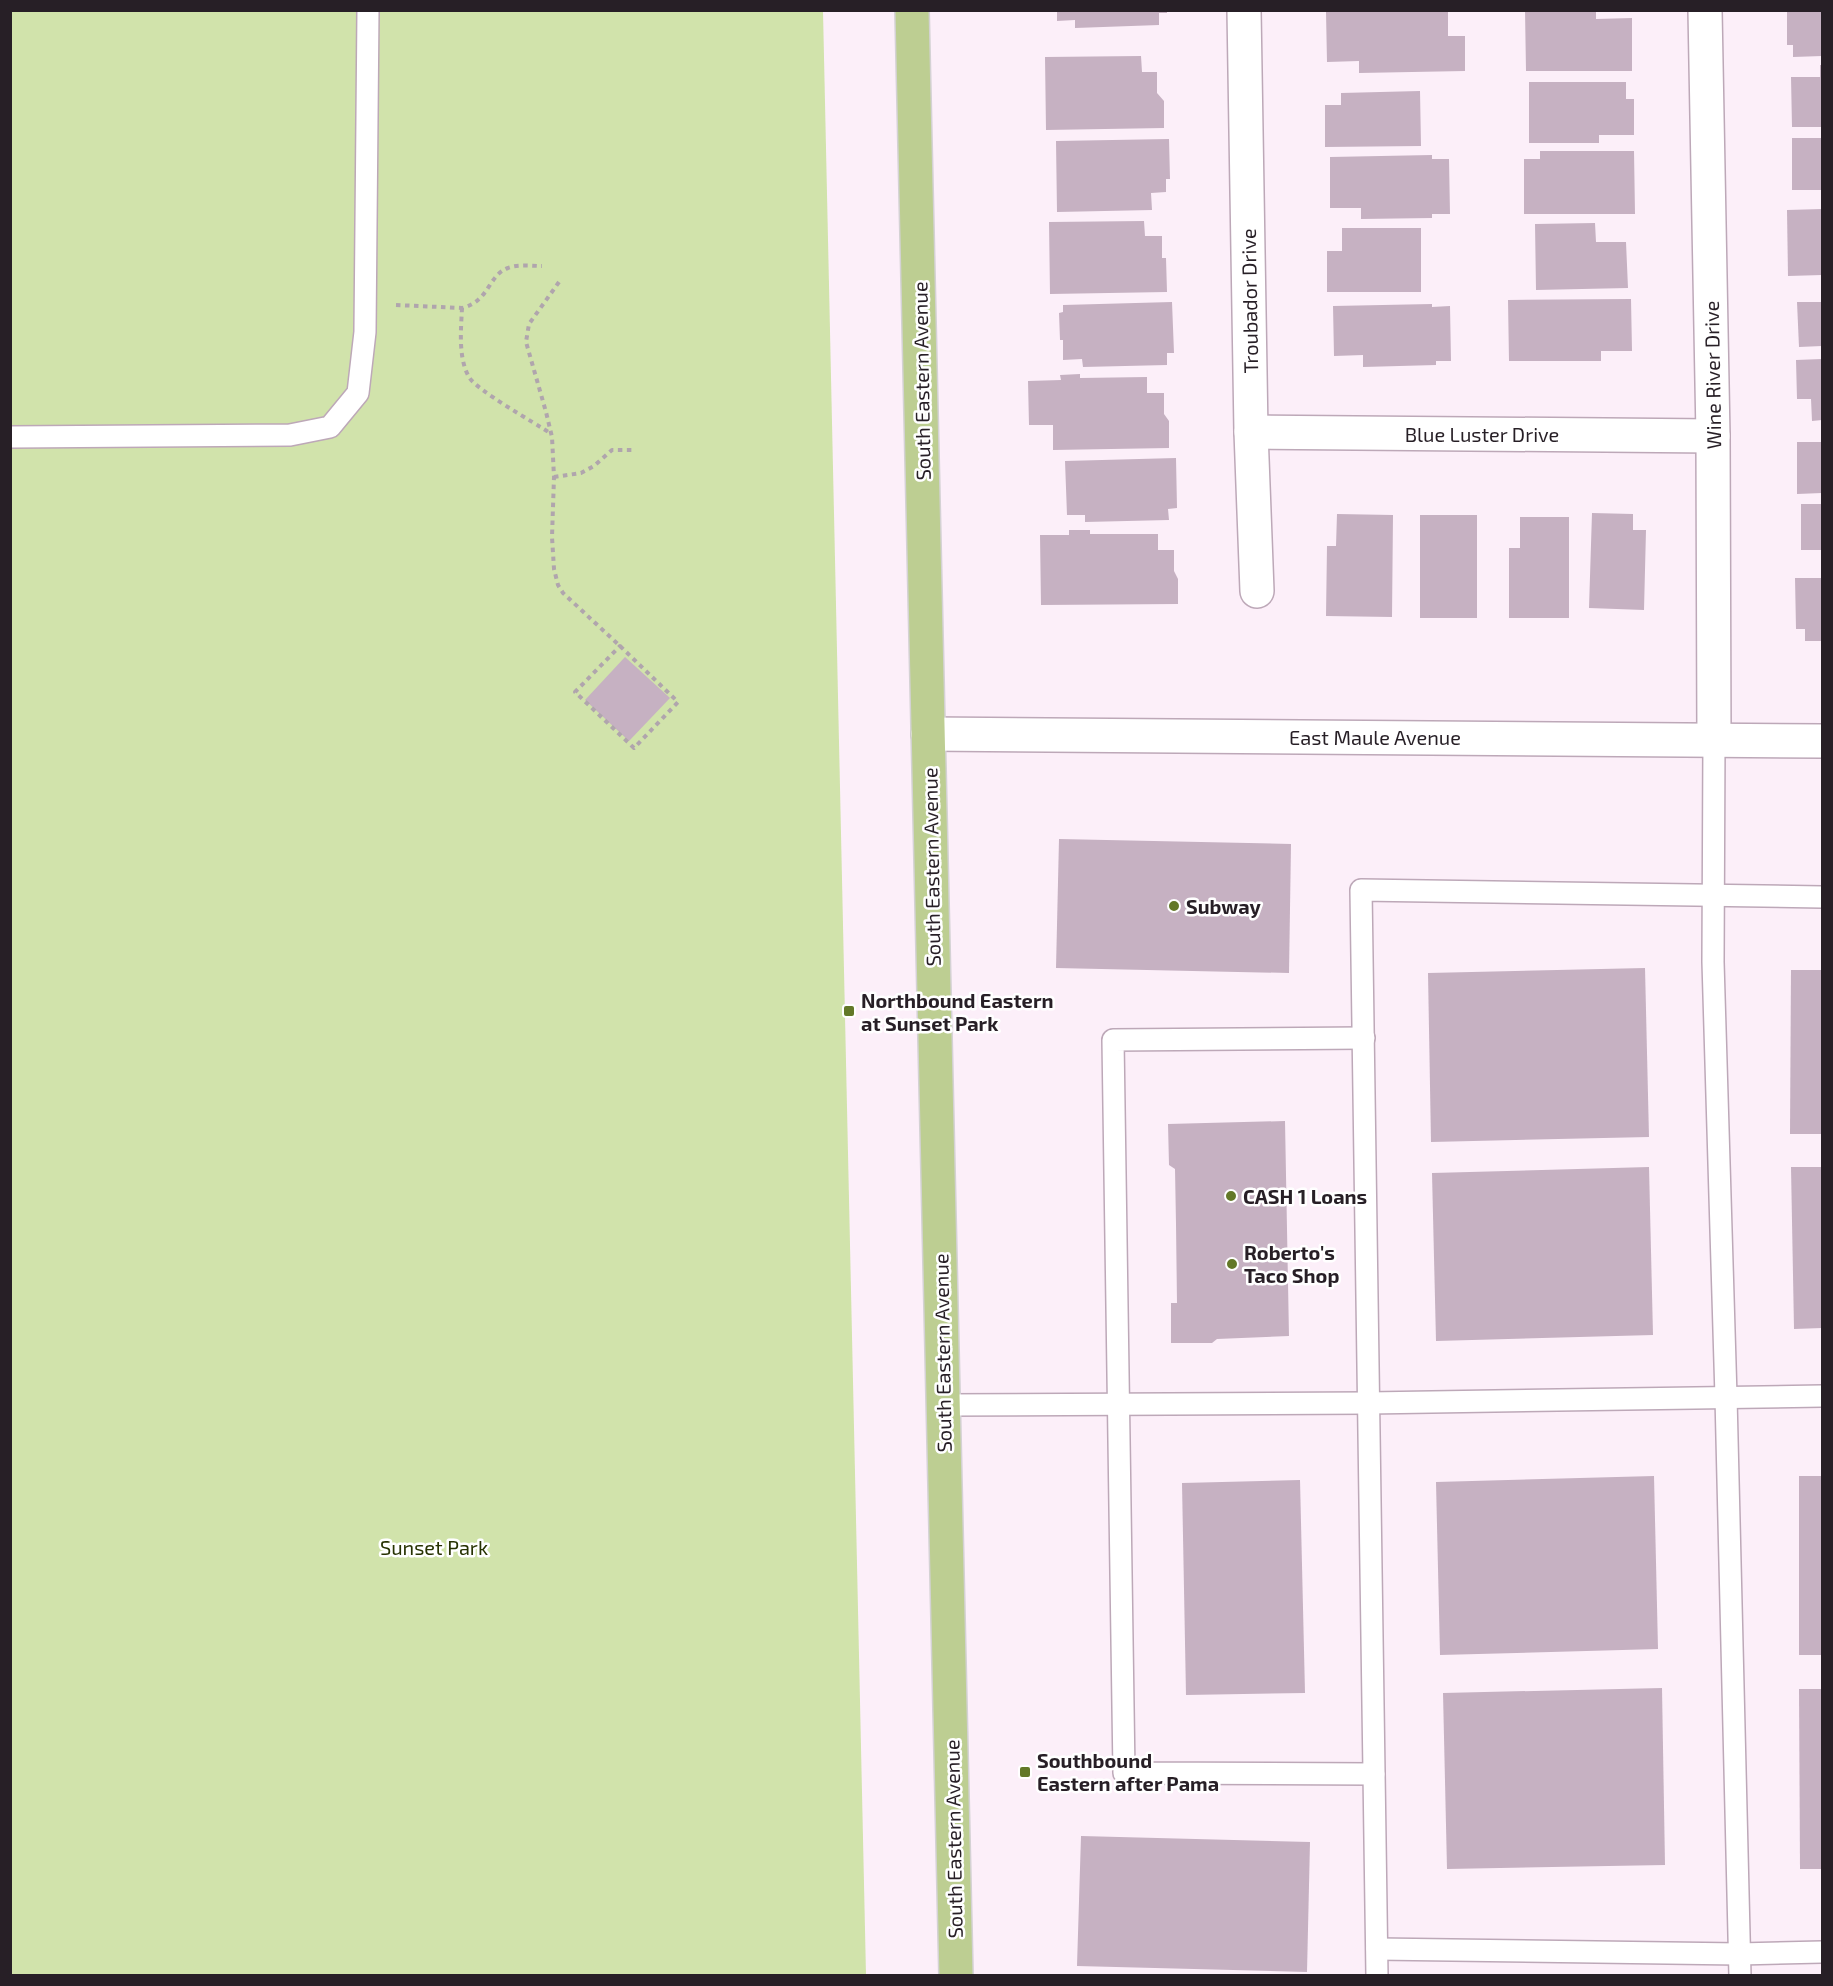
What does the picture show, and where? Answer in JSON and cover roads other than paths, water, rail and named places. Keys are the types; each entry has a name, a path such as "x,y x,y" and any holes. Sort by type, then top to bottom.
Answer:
{"main road":[{"name":"South Eastern Avenue","path":"912,10 956,1976"}],"street":[{"name":"Troubador Drive","path":"1244,10 1251,432 1257,591"},
{"name":"Wine River Drive","path":"1705,10 1713,436 1714,740"},
{"name":"Blue Luster Drive","path":"1251,432 1713,436"},
{"name":"East Maule Avenue","path":"928,734 1822,741"}],"lane":[{"path":"10,437 290,435 330,427 358,393 365,332 368,10"},
{"path":"1714,740 1713,962 1740,1976"},
{"path":"1377,1976 1361,890 1822,897"},
{"path":"1364,1038 1113,1040 1124,1773 1374,1774"},
{"path":"944,1405 1369,1403 1822,1396"},
{"path":"1377,1948 1739,1954 1822,1952"}],"place":[{"name":"Subway","path":"1174,906"},
{"name":"Northbound Eastern at Sunset Park","path":"849,1011"},
{"name":"CASH 1 Loans","path":"1231,1196"},
{"name":"Roberto's Taco Shop","path":"1232,1264"},
{"name":"Southbound Eastern after Pama","path":"1025,1772"}],"park label":[{"name":"Sunset Park","path":"434,1547"}]}
